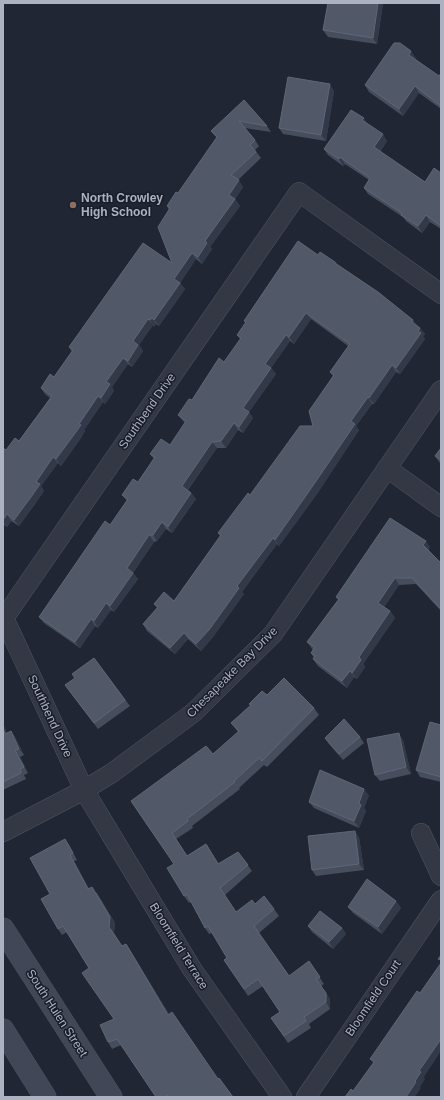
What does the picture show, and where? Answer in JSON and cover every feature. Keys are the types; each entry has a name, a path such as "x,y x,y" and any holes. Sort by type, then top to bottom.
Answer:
{"main road":[{"name":"South Hulen Street","path":"3,929 111,1097"},
{"path":"3,1030 45,1097"}],"street":[{"name":"Southbend Drive","path":"84,790 4,618 299,192 441,294"},
{"name":"Chesapeake Bay Drive","path":"3,832 84,790 112,773 193,713 273,634 441,390"},
{"path":"387,468 441,507"},
{"name":"Bloomfield Terrace","path":"84,790 192,969 282,1097"},
{"path":"421,833 441,876"},
{"name":"Bloomfield Court","path":"306,1097 441,900"}],"building":[{"path":"328,3 378,3 373,38 323,30"},
{"path":"394,43 400,43 411,51 409,55 439,76 441,73 441,106 415,86 399,109 365,85"},
{"path":"288,77 330,84 321,135 279,128"},
{"path":"244,100 267,126 239,121 255,140 250,145 256,152 231,175 239,180 229,195 235,199 205,241 207,243 198,257 192,253 174,279 180,283 154,320 152,318 150,320 148,319 133,341 138,345 128,361 123,358 106,382 110,384 101,398 98,396 79,424 81,425 76,432 56,459 53,457 36,482 40,484 31,497 14,520 7,514 3,520 3,448 6,450 15,438 19,441 52,396 41,388 50,374 54,377 73,350 69,347 143,243 172,263 158,227 170,208 167,206 176,192 178,193 217,137 211,131"},
{"path":"351,110 364,118 362,120 383,134 374,147 425,182 434,168 441,173 441,226 426,215 418,226 401,215 402,213 364,188 370,178 340,157 339,159 324,149"},
{"path":"298,241 318,255 320,252 378,292 413,320 412,322 420,328 418,331 421,333 396,368 392,365 369,398 368,397 351,421 355,424 275,540 273,538 237,586 239,588 209,630 196,644 184,633 170,648 143,624 158,607 154,604 164,592 174,601 221,535 218,533 248,493 250,495 300,426 313,426 309,411 334,375 330,372 350,344 306,313 289,337 286,335 265,364 271,368 243,408 249,412 239,427 234,423 221,441 212,442 182,486 191,493 168,527 162,522 153,535 149,535 127,568 133,573 110,606 106,603 94,621 91,619 75,642 39,617 105,521 110,525 128,499 122,495 133,479 138,482 155,457 150,454 161,439 170,445 186,421 178,415 189,399 192,400 219,358 224,362 241,338 237,335 246,322 244,321"},
{"path":"441,448 441,460 435,456"},
{"path":"390,518 426,541 423,545 441,563 441,609 412,578 395,578 378,603 390,611 359,657 361,660 352,673 350,671 342,681 313,659 315,656 311,653 315,647 307,642 339,599 336,597"},
{"path":"94,658 125,700 94,723 65,685 75,678 72,674"},
{"path":"284,678 314,708 262,761 259,758 234,781 235,782 187,819 188,821 172,833 187,856 206,844 218,864 238,852 248,865 220,888 236,912 252,900 255,904 264,896 274,909 254,926 289,976 309,961 320,977 316,979 326,993 326,1002 304,1017 306,1021 284,1036 271,1018 280,1012 258,979 244,989 224,960 227,958 208,926 205,928 187,894 184,896 167,868 174,864 131,801 206,746 213,754 239,731 231,723 251,705 249,704 262,691 267,695"},
{"path":"344,719 360,737 339,754 325,738"},
{"path":"430,722 441,725 441,777 416,770"},
{"path":"3,728 5,734 11,731 19,749 15,750 24,767 20,769 21,773 3,782"},
{"path":"399,733 406,767 375,775 367,739"},
{"path":"320,770 364,789 359,803 361,805 354,821 309,802"},
{"path":"355,831 359,864 312,870 308,836"},
{"path":"65,839 73,853 70,855 88,889 92,887 110,917 109,927 122,946 126,944 168,1015 172,1012 218,1079 219,1078 233,1097 168,1097 167,1095 164,1097 156,1097 117,1039 108,1042 100,1025 114,1019 82,973 89,968 63,926 58,929 41,899 50,894 30,858"},
{"path":"367,879 396,901 378,927 348,907"},
{"path":"320,911 342,928 329,942 308,926"},
{"path":"441,963 441,1039 419,1071 421,1072 415,1081 416,1082 406,1097 345,1097 351,1089 353,1091 374,1062 370,1059 417,991 420,993"}],"place":[{"name":"North Crowley High School","path":"73,205"}]}
